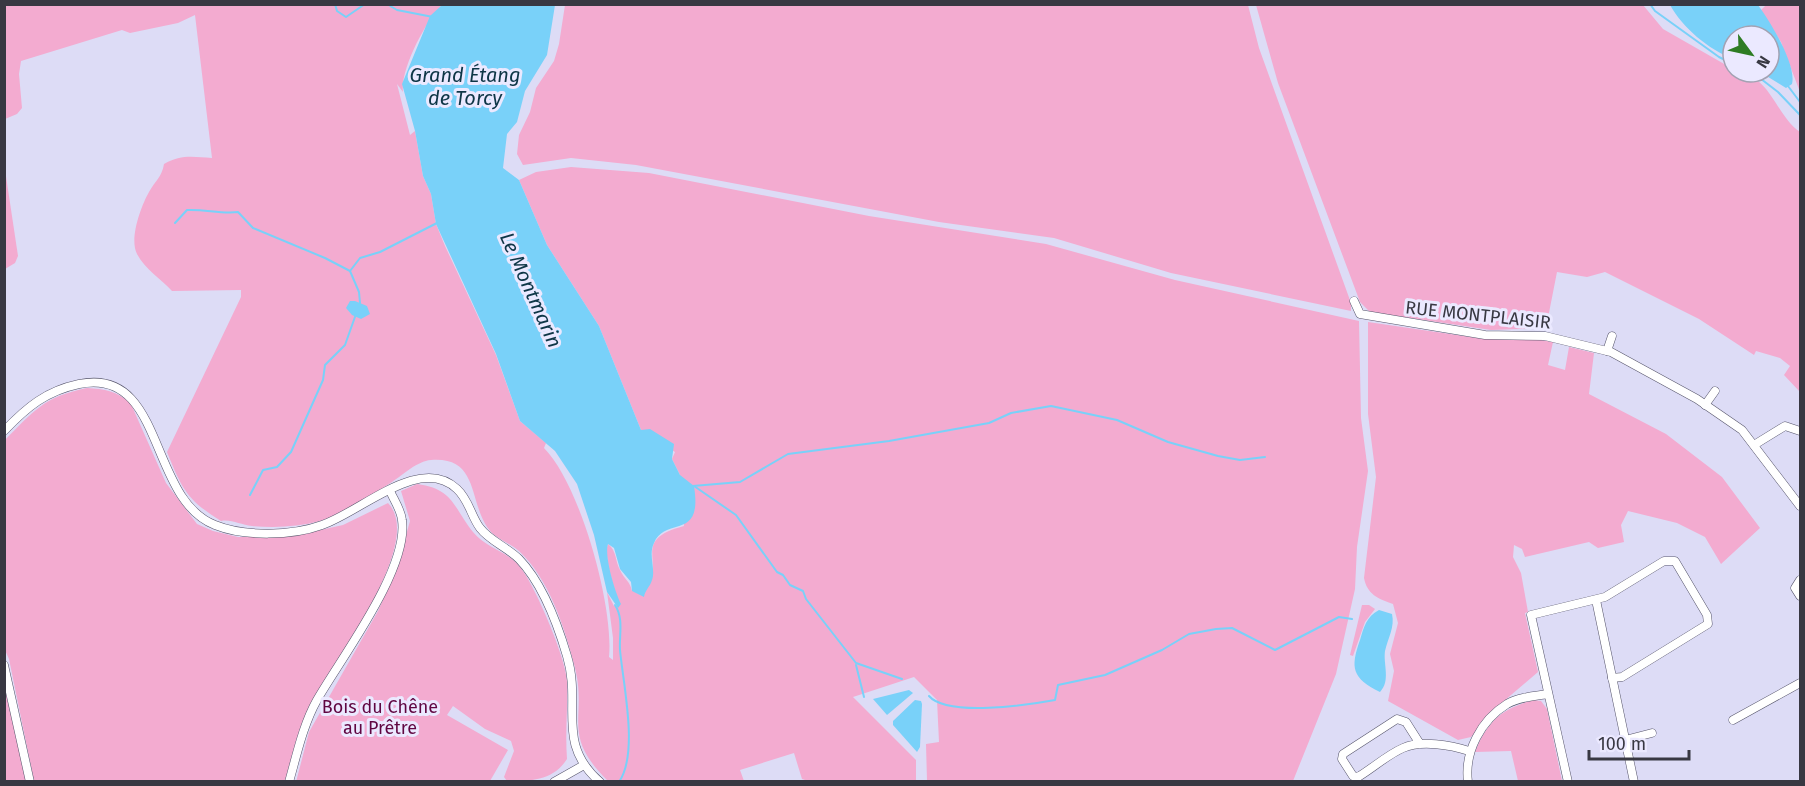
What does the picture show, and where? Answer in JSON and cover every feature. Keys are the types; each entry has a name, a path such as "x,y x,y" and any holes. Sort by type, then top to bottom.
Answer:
{"street":[{"name":"RUE MONTPLAISIR","path":"1354,301 1360,314 1387,321 1485,335 1534,334 1607,351 1705,405 1742,430 1800,506"},
{"path":"1607,351 1612,336"},
{"path":"4,431 27,408 45,395 68,386 97,382 118,387 137,403 176,489 192,510 215,525 261,532 312,529 422,477 446,481 465,498 485,533 518,558 533,575 566,654 573,684 573,740 584,765 600,782"},
{"path":"1705,405 1715,391"},
{"path":"1754,445 1785,426 1800,431"},
{"path":"289,782 308,719 316,701 366,623 393,562 403,523 390,491"},
{"path":"1568,782 1531,615 1596,600 1664,561 1676,561 1708,619 1703,629 1622,677 1612,678"},
{"path":"1800,580 1795,588 1800,596"},
{"path":"1596,600 1634,782"},
{"path":"4,665 30,782"},
{"path":"1733,720 1800,683"},
{"path":"1468,782 1469,751 1485,725 1506,705 1530,696 1548,694"},
{"path":"1420,744 1406,722 1397,719 1343,754 1342,759 1353,776 1358,777 1404,748 1420,744 1455,746 1469,751"},
{"path":"1625,740 1652,733"},
{"path":"555,782 584,765"}],"green space":[{"path":"4,5 442,5 415,46 406,71 403,92 397,84 410,135 415,131 423,176 431,194 436,224 496,355 520,421 546,443 544,448 557,465 582,517 600,578 606,608 609,657 613,660 613,638 607,592 614,606 620,604 608,565 608,544 632,591 646,588 653,569 652,552 658,538 684,526 680,475 672,459 675,452 641,430 599,326 547,245 519,180 536,172 571,167 649,173 869,216 1046,244 1175,280 1359,321 1361,418 1368,471 1357,547 1355,589 1336,674 1293,781 927,781 926,744 939,742 937,700 914,677 853,697 916,760 916,781 808,781 802,779 794,753 740,770 744,781 608,781 584,750 578,725 579,698 574,664 560,619 547,589 530,562 519,551 492,533 484,522 471,485 459,466 447,461 426,461 339,514 295,526 260,527 221,521 193,500 182,485 167,452 241,297 241,290 172,291 140,259 134,240 143,205 160,176 164,164 182,157 212,158 195,15 178,23 130,33 122,30 21,61 19,74 22,108 17,114 5,119"},
{"path":"565,5 1248,5 1259,48 1351,303 1351,311 1171,273 1054,238 939,222 636,165 571,158 523,165 517,154 519,135 530,112 536,88 554,61"},
{"path":"1256,5 1643,5 1663,29 1721,62 1721,84 1761,84 1791,125 1800,132 1800,392 1784,375 1790,366 1780,358 1756,351 1754,355 1699,319 1605,272 1587,277 1557,272 1546,328 1491,330 1370,312 1360,302 1278,83"},
{"path":"1766,5 1800,5 1800,92 1781,42 1781,24 1770,24 1761,10"},
{"path":"4,163 18,256 15,263 5,269"},
{"path":"1368,322 1484,339 1528,338 1553,342 1548,365 1565,370 1569,347 1594,353 1589,394 1666,434 1722,477 1760,528 1721,564 1705,537 1677,523 1628,511 1621,525 1624,542 1598,548 1589,542 1525,557 1522,549 1514,545 1513,557 1521,573 1528,612 1525,613 1538,672 1497,707 1471,737 1458,740 1388,701 1394,671 1390,654 1398,623 1393,604 1374,595 1365,584 1364,578 1376,477 1368,414"},
{"path":"87,388 121,396 131,404 166,483 197,524 213,531 238,537 293,536 343,525 388,503 397,522 394,548 384,578 350,642 305,716 285,781 34,781 9,659 5,650 4,441 32,413 49,401"},
{"name":"Bois du Chêne au Prêtre","path":"417,484 429,486 446,495 473,532 515,562 534,589 556,640 565,670 567,759 548,776 533,780 507,781 504,777 514,751 511,741 485,729 453,706 447,715 508,750 490,781 296,782 309,732 378,611 397,567 410,521 401,491"},
{"path":"1362,605 1369,605 1375,609 1365,622 1353,656 1350,655"},
{"path":"4,682 27,781 5,781"},
{"path":"1533,700 1541,701 1547,709 1562,781 1518,781 1511,751 1475,752 1485,732 1497,717 1513,707"}],"water":[{"name":"Grand Étang de Torcy","path":"442,5 555,5 547,55 525,91 517,122 507,134 503,168 519,180 547,245 599,326 641,430 650,429 674,444 672,459 680,475 694,486 693,515 682,525 660,535 654,543 652,548 653,576 644,597 632,591 631,582 620,569 614,548 608,544 609,565 621,604 618,608 607,592 594,535 577,484 555,451 520,421 496,354 436,224 431,194 423,176 415,131 402,84 430,16"},
{"path":"1670,5 1758,5 1770,24 1721,24 1721,53 1697,37 1675,14"},
{"path":"1781,44 1792,75 1792,84 1786,88 1780,84"},
{"path":"350,301 367,306 370,314 361,319 352,315 346,308"},
{"path":"1379,610 1392,614 1393,619 1385,651 1385,683 1380,692 1359,677 1355,665 1364,627 1368,619"},
{"path":"909,690 913,693 887,715 873,699"},
{"path":"915,700 921,701 922,704 920,747 917,752 893,725 893,721"}],"waterway":[{"path":"335,4 337,11 346,17 365,4"},
{"path":"387,4 397,10 433,17"},
{"path":"1650,4 1655,11 1721,58"},
{"path":"1768,84 1800,115"},
{"path":"1788,86 1800,102"},
{"path":"175,223 187,210 238,212 253,228 350,271 359,292 360,303"},
{"path":"350,271 360,258 380,252 437,223"},
{"path":"250,495 263,470 277,467 291,452 323,380 325,365 345,345 356,314"},
{"path":"693,486 740,482 788,454 889,441 989,423 1011,413 1051,406 1117,420 1168,442 1218,456 1240,460 1265,457"},
{"path":"694,486 736,515 777,572 783,575 790,585 803,591 806,599 856,663 902,679"},
{"name":"Le Montmarin","path":"615,605 620,621 620,650 629,736 625,769 619,782"},
{"path":"929,696 938,702 970,708 1055,700 1058,685 1105,675 1162,650 1189,634 1232,628 1275,650 1339,617 1352,619"},
{"path":"856,665 864,697"}]}
